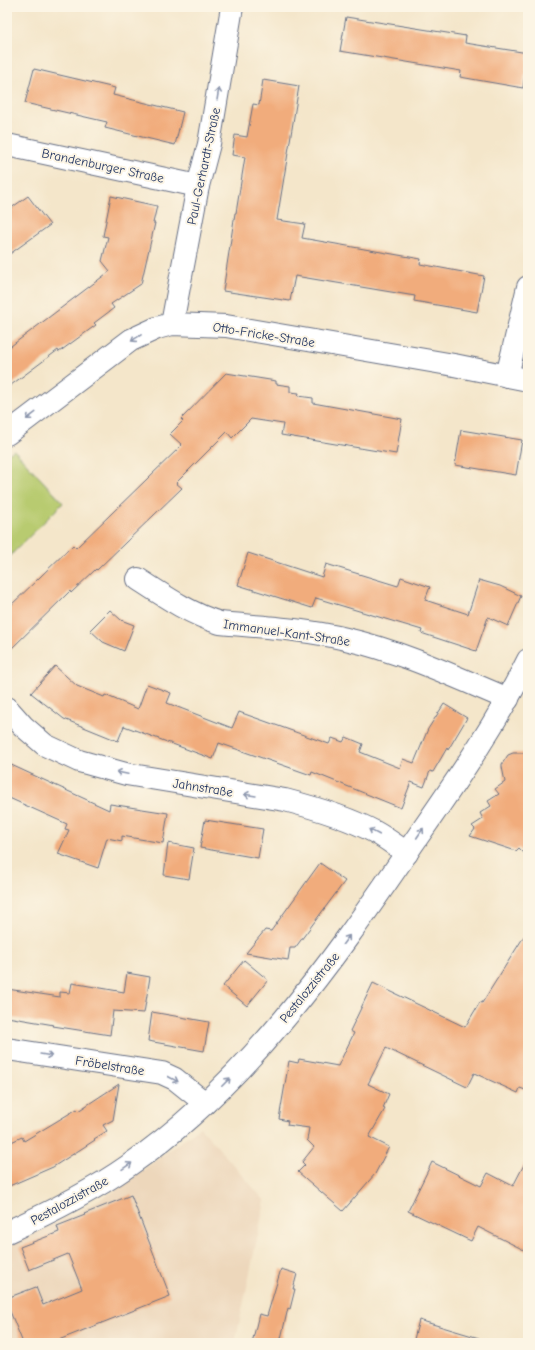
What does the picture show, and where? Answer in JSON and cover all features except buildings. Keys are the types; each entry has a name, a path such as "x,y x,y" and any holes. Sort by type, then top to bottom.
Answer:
{"street":[{"name":"Paul-Gerhardt-Straße","path":"172,324 198,186 209,144 232,7"},
{"name":"Brandenburger Straße","path":"7,145 198,186"},
{"path":"518,378 528,287"},
{"name":"Otto-Fricke-Straße","path":"7,434 131,340 157,328 172,324 226,326 334,346 454,365 518,378"},
{"name":"Immanuel-Kant-Straße","path":"138,579 203,618 220,623 323,635 372,646 425,664 508,699"},
{"name":"Pestalozzistraße","path":"7,1232 70,1201 127,1167 180,1126 252,1056 289,1014 358,924 475,752 508,699 528,660"},
{"name":"Jahnstraße","path":"7,708 23,726 45,744 79,761 126,774 285,800 310,807 356,823 377,833 407,853"},
{"name":"Fröbelstraße","path":"7,1049 162,1073 175,1079 205,1103"}],"shaded area":[{"path":"200,1127 265,1201 235,1343 7,1343 7,1246 80,1211 121,1187"}],"green space":[{"path":"14,450 63,503 7,559 7,455"}]}
